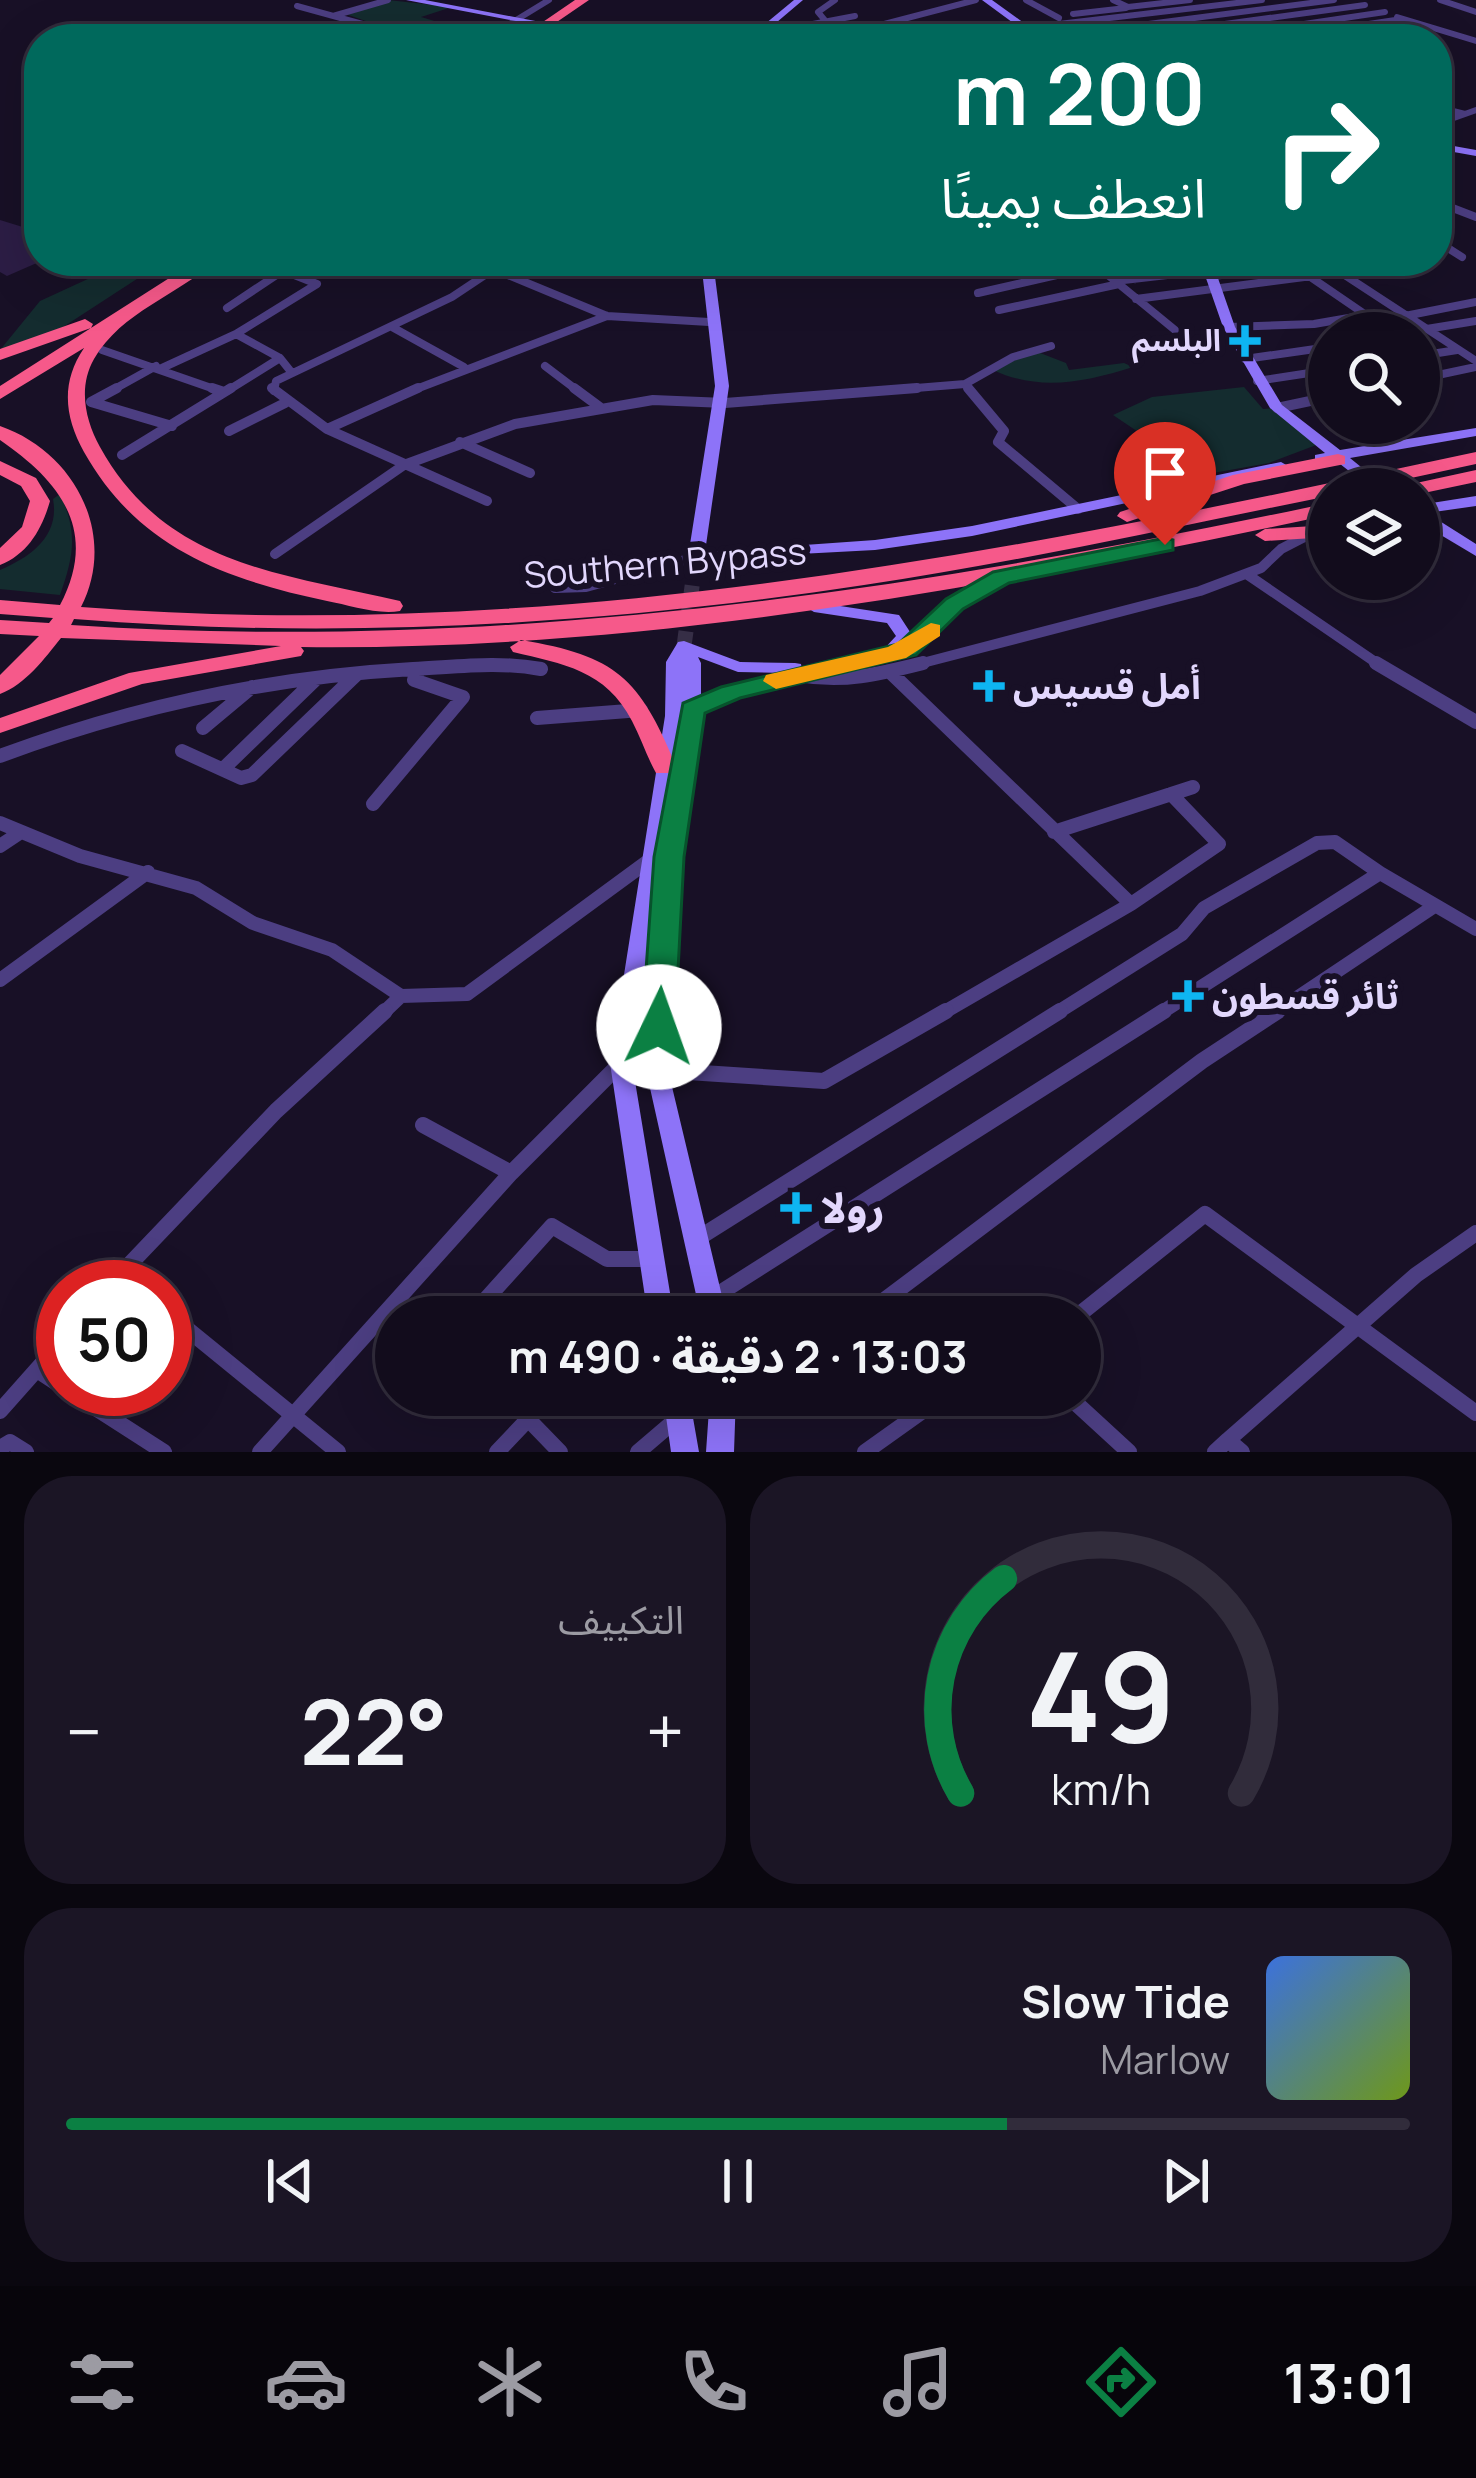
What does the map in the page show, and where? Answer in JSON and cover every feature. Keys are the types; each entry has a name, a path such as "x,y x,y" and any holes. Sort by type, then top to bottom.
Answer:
{"highway":[{"path":"548,24 583,0"},
{"path":"564,24 597,0"},
{"path":"0,380 159,276"},
{"path":"0,394 182,276"},
{"path":"133,305 84,360 74,400 98,464 128,501 177,541 236,571 300,590 453,617"},
{"path":"0,355 88,323"},
{"path":"0,431 34,453 68,488 82,514 90,553 80,594 62,626 0,687"},
{"path":"946,565 1100,525 1237,477 1336,458"},
{"name":"Southern Bypass","path":"1439,468 1476,458"},
{"path":"0,467 29,482 40,501 32,529 0,559"},
{"path":"1440,484 1476,476"},
{"name":"Southern Bypass","path":"11,612 348,640 466,640 643,616 749,593 946,565 1308,494"},
{"name":"Southern Bypass","path":"124,620 740,617 1124,555 1308,514"},
{"path":"1124,555 1308,530"},
{"path":"11,612 124,620"},
{"path":"0,726 74,696 168,670 348,640"},
{"path":"466,640 576,658 612,676 642,710 665,768"}],"main road":[{"path":"410,0 548,24"},
{"path":"768,24 799,0"},
{"path":"986,0 1019,24"},
{"path":"707,276 709,322 725,403 716,418 696,557 895,542 1237,477"},
{"path":"1213,276 1228,327 1277,408 1336,458 1357,468"},
{"path":"1336,458 1476,432"},
{"path":"1440,509 1476,501"},
{"path":"1440,527 1476,551"},
{"path":"699,536 757,554"},
{"name":"Southern Bypass","path":"888,663 915,645 955,604 1001,577"},
{"name":"Southern Bypass","path":"814,607 893,619 905,637 888,663"},
{"path":"684,646 738,667 888,663"},
{"path":"684,646 692,663 692,709 669,857 657,1070 710,1296"},
{"path":"657,1296 621,1063 665,768 675,662 684,646"},
{"path":"692,709 716,697 824,668"},
{"path":"631,1121 668,1120"},
{"path":"680,1416 685,1452"},
{"path":"720,1452 726,1416"}],"street":[{"path":"333,16 388,0"},
{"path":"510,24 549,0"},
{"path":"826,23 818,12 836,0"},
{"path":"879,24 976,0"},
{"path":"1026,0 1059,18"},
{"path":"1113,0 1128,8"},
{"path":"1073,14 1190,0"},
{"path":"1059,24 1262,0"},
{"path":"1148,24 1334,0"},
{"path":"1351,0 1416,24"},
{"path":"1440,0 1474,10"},
{"path":"1238,24 1365,5"},
{"path":"297,6 358,24"},
{"path":"1304,24 1385,12"},
{"path":"820,24 855,16"},
{"path":"1119,17 1129,24"},
{"path":"1366,24 1402,19"},
{"path":"1452,37 1476,41"},
{"path":"1452,41 1459,39"},
{"path":"1452,111 1476,114"},
{"path":"1452,118 1464,114"},
{"path":"227,308 275,276"},
{"path":"172,426 91,402 236,334 317,284 293,276"},
{"path":"480,276 452,297 292,373 271,389 285,404 326,429 487,500"},
{"path":"510,276 608,316 709,322"},
{"path":"978,293 1043,276"},
{"path":"1110,276 1175,330"},
{"path":"999,310 1134,276"},
{"path":"1136,298 1195,276"},
{"path":"1228,327 1314,324 1366,315 1309,276"},
{"path":"1345,276 1399,312"},
{"path":"1425,312 1476,302"},
{"path":"326,429 464,367 608,316"},
{"path":"1440,326 1476,321"},
{"path":"392,327 464,367"},
{"path":"236,334 280,358 292,373"},
{"path":"1440,340 1476,364"},
{"path":"275,554 407,463 459,441 601,408 695,396 725,403 965,384 1013,357 1051,346"},
{"path":"1245,359 1308,349"},
{"path":"102,350 224,392"},
{"path":"1440,353 1458,350"},
{"path":"122,454 280,358"},
{"path":"1440,373 1476,364"},
{"path":"545,366 601,408"},
{"path":"1257,380 1308,373"},
{"path":"965,384 1004,431 998,442 1078,509"},
{"path":"1277,408 1308,401"},
{"path":"229,431 285,404"},
{"path":"459,441 530,473"},
{"name":"Southern Bypass","path":"798,675 832,681 888,663 1248,575 1308,538"},
{"path":"555,588 586,587 696,557"},
{"path":"1248,575 1373,661 1476,722"},
{"path":"888,663 1131,904"},
{"path":"0,756 136,708 253,686 426,668 519,664 541,669"},
{"path":"373,804 463,697 412,678 426,668"},
{"path":"182,752 241,778 252,775 358,673"},
{"path":"223,770 316,679"},
{"path":"203,728 253,686"},
{"path":"536,718 642,710"},
{"path":"1054,832 1192,787"},
{"path":"657,1070 824,1081 1131,904 1219,844 1171,794"},
{"path":"0,823 80,856 196,888 281,936 332,950 401,997 467,994 652,859"},
{"path":"0,846 21,832"},
{"path":"698,1239 1182,934 1204,908 1317,843 1340,844 1433,907 1476,929"},
{"path":"0,980 81,926 148,872"},
{"path":"731,1296 1380,873"},
{"path":"890,1296 1202,1061 1433,907"},
{"path":"133,1260 276,1111 401,997"},
{"path":"260,1452 511,1173 621,1063"},
{"path":"423,1125 511,1173"},
{"path":"1101,1297 1205,1214 1313,1298 1360,1323 1476,1413"},
{"path":"489,1296 552,1226 604,1260 625,1264 651,1258"},
{"path":"1228,1448 1360,1323 1476,1233"},
{"path":"192,1333 338,1452"},
{"path":"0,1411 36,1371"},
{"path":"108,1416 164,1452"},
{"path":"638,1452 669,1416"},
{"path":"865,1452 916,1416"},
{"path":"1089,1416 1129,1452"},
{"path":"497,1452 527,1418 560,1452"},
{"path":"0,1448 10,1442 26,1452"}],"green space":[{"path":"388,0 452,7 421,17 444,24 374,24 343,13"},
{"path":"94,276 141,276 60,329 0,350 40,301"},
{"path":"1035,351 1066,363 1069,370 1124,363 1133,367 1045,383 993,370"},
{"path":"1244,387 1263,409 1277,408 1308,435 1308,444 1319,444 1269,463 1202,475 1113,415 1152,397"},
{"path":"60,494 72,544 60,595 0,589 0,570 41,544 52,524 53,499"}],"building":[{"path":"0,220 24,227 24,269 7,276 0,272"}],"tunnel":[{"path":"684,646 696,557"}],"slow traffic":[{"path":"776,681 897,653 931,630"}],"place":[{"name":"البلسم","path":"1245,341"},
{"name":"أمل قسيس","path":"989,686"},
{"name":"ثائر قسطون","path":"1188,996"},
{"name":"رولا","path":"796,1208"}],"route":[{"path":"659,1027 669,857 692,709 730,693 907,650 955,604 1001,577 1165,545"}]}
